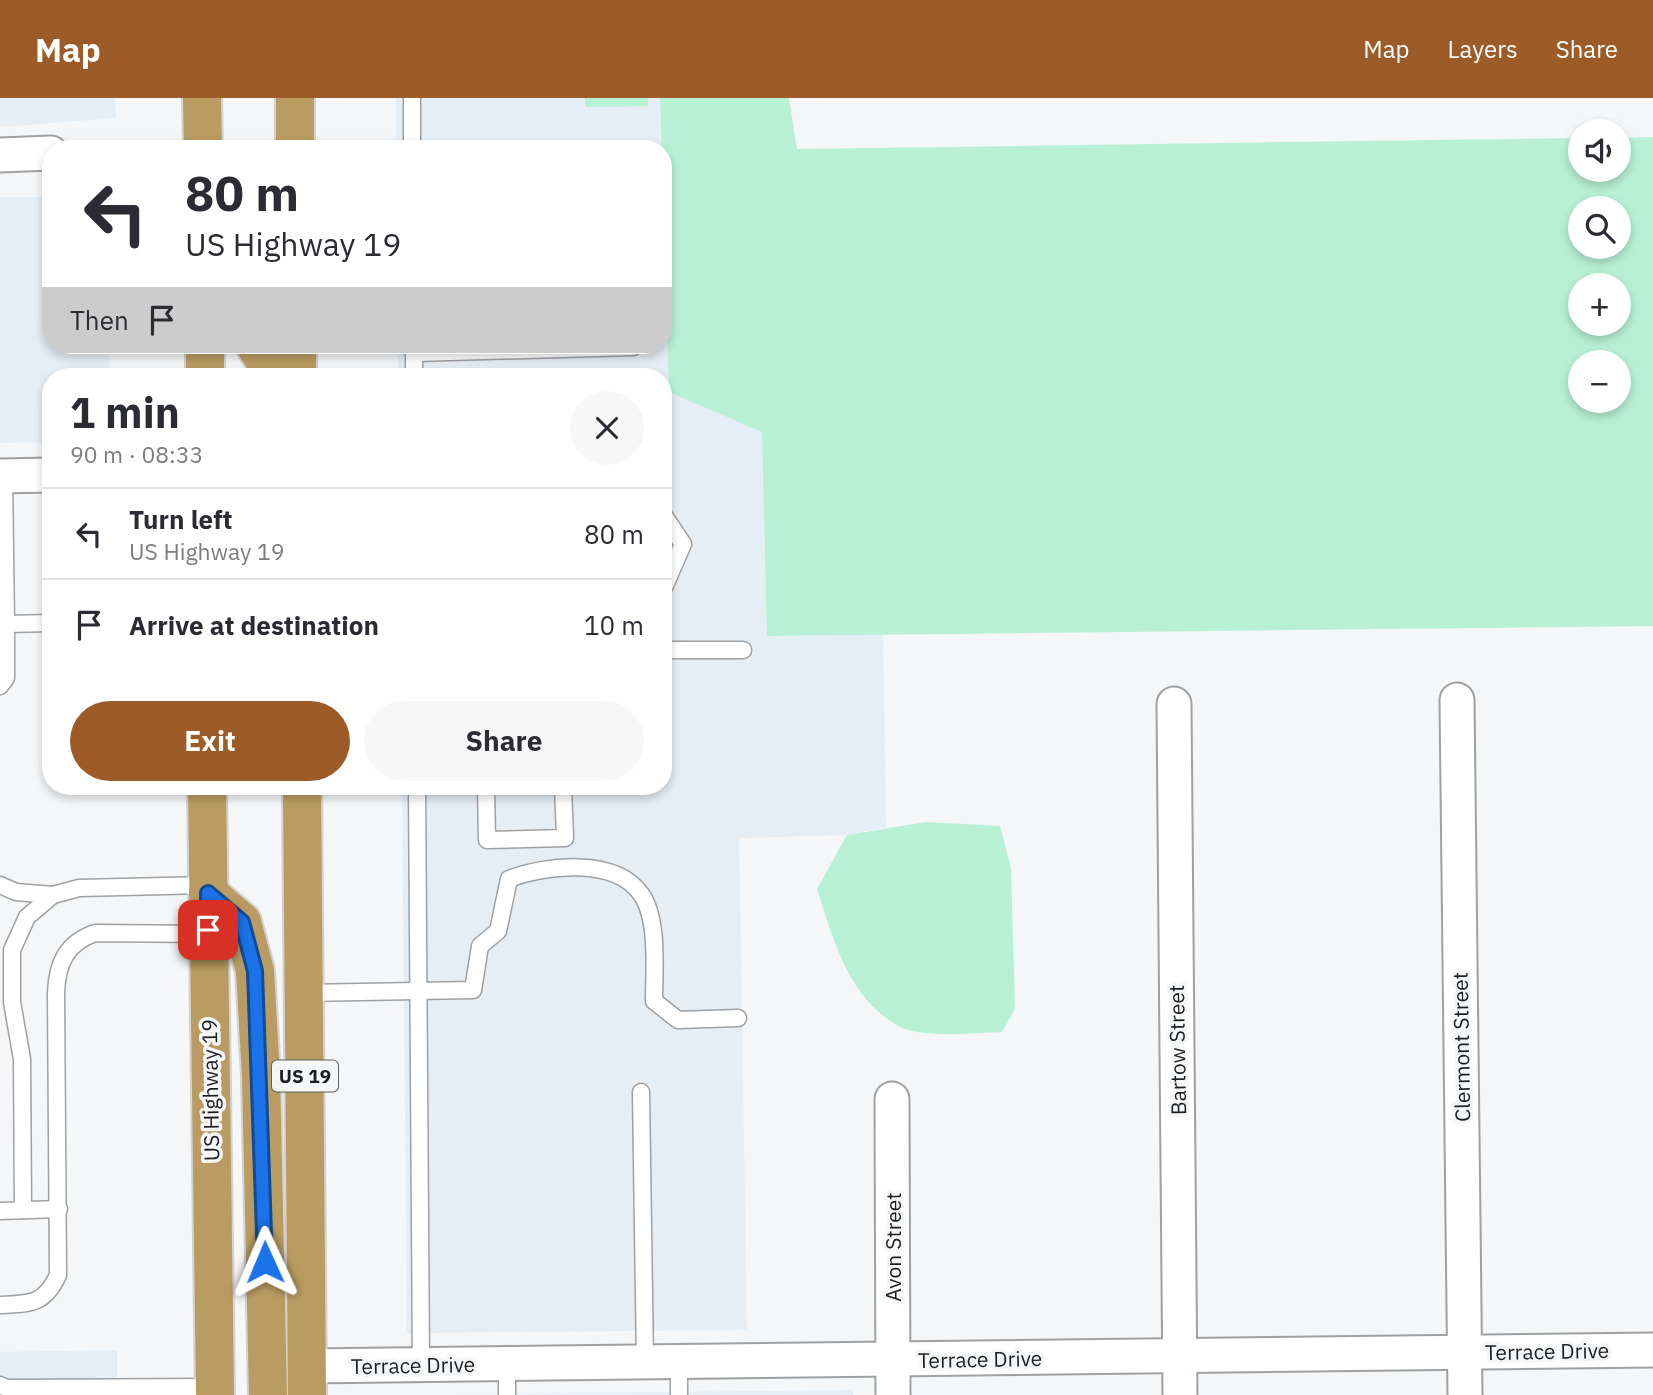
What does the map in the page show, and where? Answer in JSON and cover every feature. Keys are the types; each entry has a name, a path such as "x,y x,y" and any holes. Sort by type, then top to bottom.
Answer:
{"highway":[{"path":"202,98 203,140"},
{"path":"295,98 295,140"},
{"name":"US Highway 19","path":"207,795 215,1391"},
{"name":"US 19","path":"302,795 307,1380"},
{"path":"208,889 242,922 255,971 261,1076 268,1395"}],"street":[{"path":"0,155 42,153"},
{"path":"2,476 42,475"},
{"name":"Clermont Street","path":"1457,700 1465,1395"},
{"name":"Bartow Street","path":"1174,704 1181,1395"},
{"name":"Avon Street","path":"892,1099 893,1395"},
{"name":"Terrace Drive","path":"307,1380 421,1365 507,1379 645,1363 679,1362 1653,1350"}],"lane":[{"path":"412,98 412,140"},
{"path":"0,686 6,678 2,476"},
{"path":"672,528 683,544 672,569"},
{"path":"6,624 42,623"},
{"path":"672,650 743,650"},
{"path":"417,795 421,1365"},
{"path":"486,795 487,840 565,838 564,795"},
{"path":"304,993 473,990 480,946 498,931 509,879 536,869 573,868 615,873 642,894 655,936 654,1001 678,1020 738,1018"},
{"path":"0,885 16,892 53,895 79,887 208,889"},
{"path":"23,1210 22,1059 12,1002 12,950 27,917 53,895"},
{"path":"0,1305 33,1303 50,1294 58,1275 57,971 66,951 79,939 95,933 208,934"},
{"path":"641,1092 645,1363"},
{"path":"0,1211 59,1209"},
{"path":"679,1362 679,1395"},
{"path":"0,1385 6,1388 215,1391"}],"shaded area":[{"path":"0,98 115,98 116,118 0,127"},
{"path":"396,98 660,98 661,140 396,140"},
{"path":"0,197 42,197 42,354 109,354 110,368 42,368 42,442 0,443"},
{"path":"398,354 668,354 668,368 398,368"},
{"path":"672,393 762,431 767,636 883,634 886,827 847,835 739,838 747,1330 407,1333 402,795 672,795"},
{"path":"117,1350 117,1395 0,1395 0,1352"},
{"path":"853,1390 853,1395 456,1394"}],"green space":[{"path":"585,98 648,98 648,106 585,107"},
{"path":"660,98 789,98 797,149 1568,138 1568,182 1631,182 1631,138 1653,137 1653,626 767,636 762,432 672,393 672,368 668,368 668,354 672,354 672,140 661,140"},
{"path":"926,822 1000,826 1011,868 1015,1009 1002,1032 935,1034 901,1027 883,1016 856,986 837,948 817,889 847,835"}],"route":[{"path":"208,930 208,893 242,922 255,971 261,1076 265,1262"}]}
